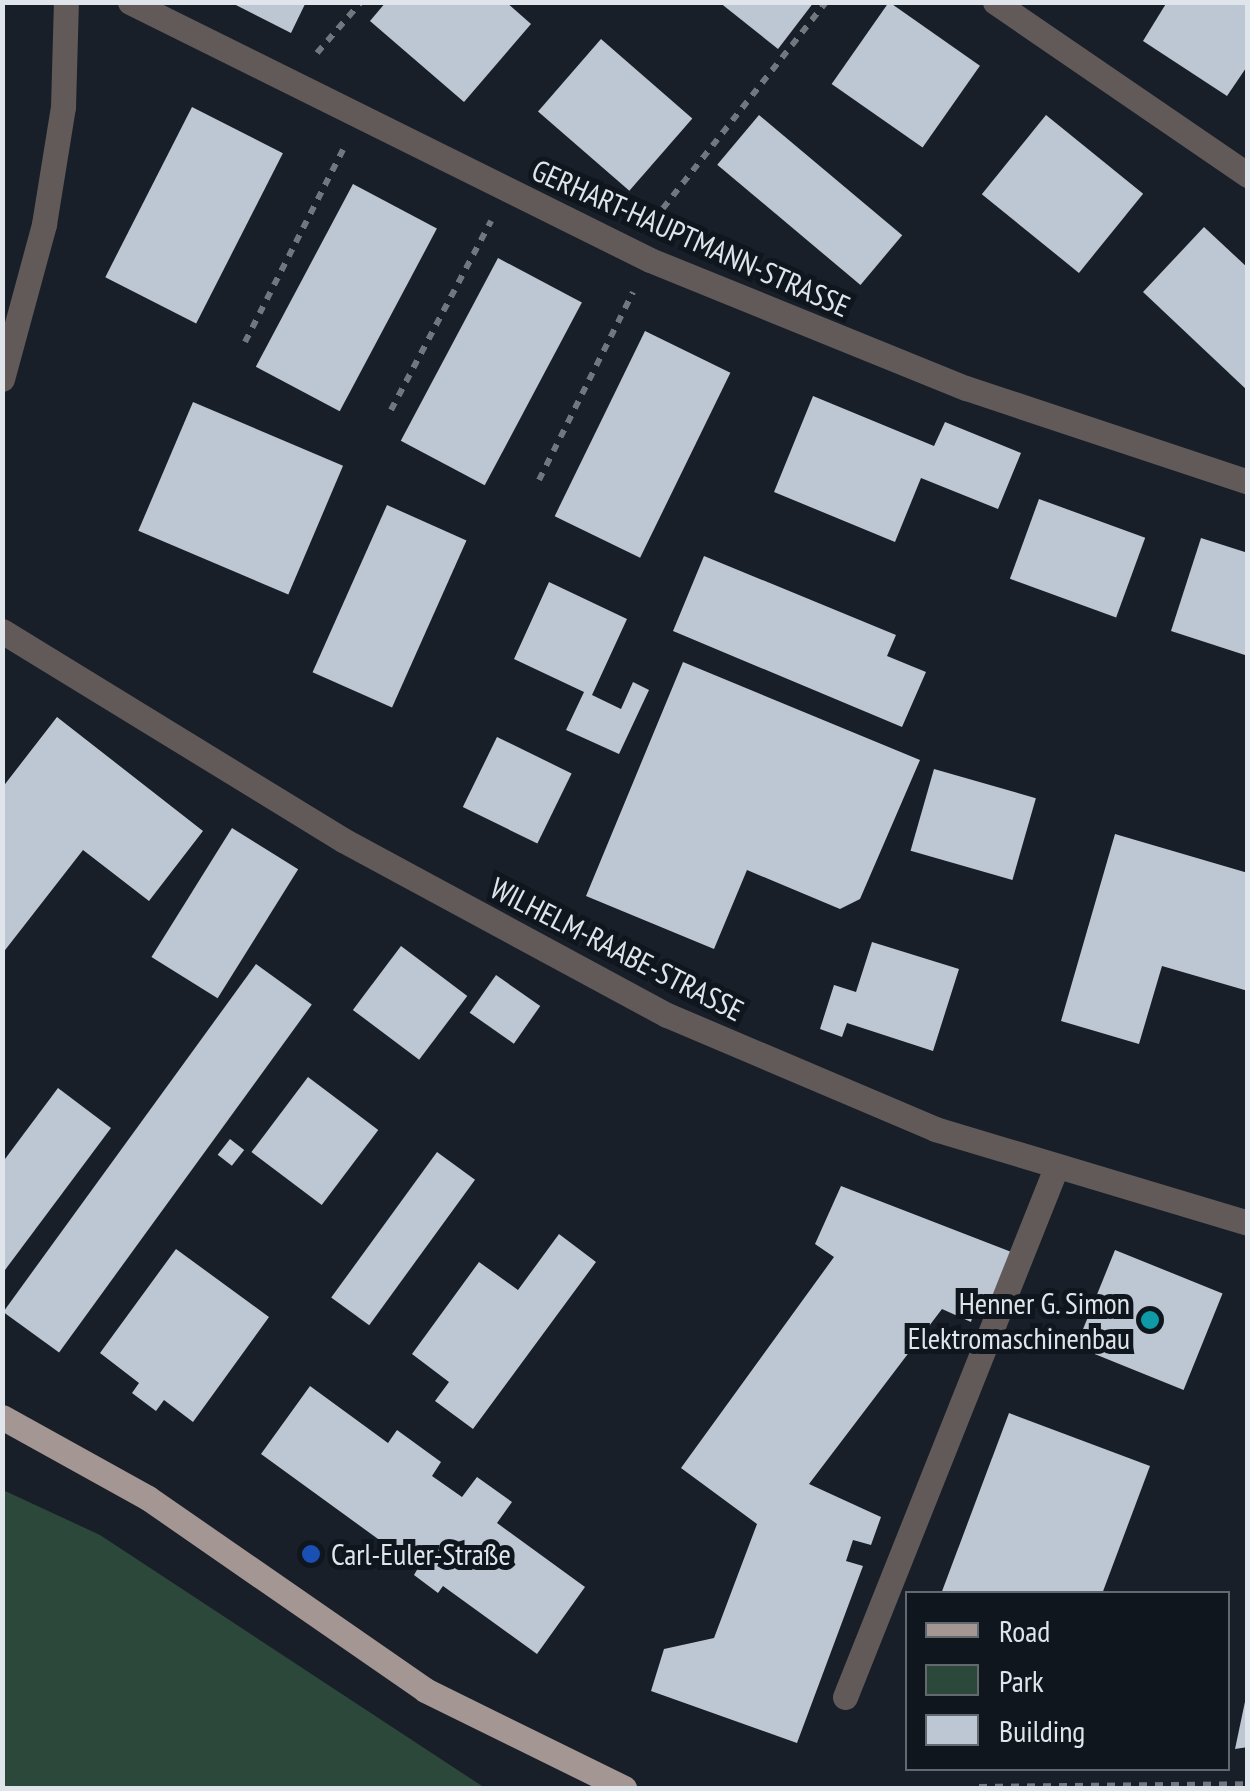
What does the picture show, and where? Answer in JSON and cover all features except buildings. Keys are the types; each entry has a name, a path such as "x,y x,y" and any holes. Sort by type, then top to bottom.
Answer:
{"main road":[{"path":"2,1417 148,1498 424,1690 624,1788"}],"street":[{"path":"2,379 44,224 62,107 66,2"},
{"name":"GERHART-HAUPTMANN-STRASSE","path":"130,2 650,260 966,388 1248,482"},
{"path":"995,2 1248,175"},
{"name":"WILHELM-RAABE-STRASSE","path":"2,631 343,840 667,1016 780,1068 1055,1170 1248,1223"},
{"path":"844,1697 1055,1170"}],"path":[{"path":"316,54 360,2"},
{"path":"652,222 826,2"},
{"path":"245,342 346,145"},
{"path":"391,410 494,215"},
{"path":"539,480 636,287"},
{"path":"978,1786 1248,1784"}],"green space":[{"path":"3,1490 100,1535 485,1788 3,1788"}],"place":[{"name":"Henner G. Simon Elektromaschinenbau","path":"1150,1320"},
{"name":"Carl-Euler-Straße","path":"311,1554"}]}
